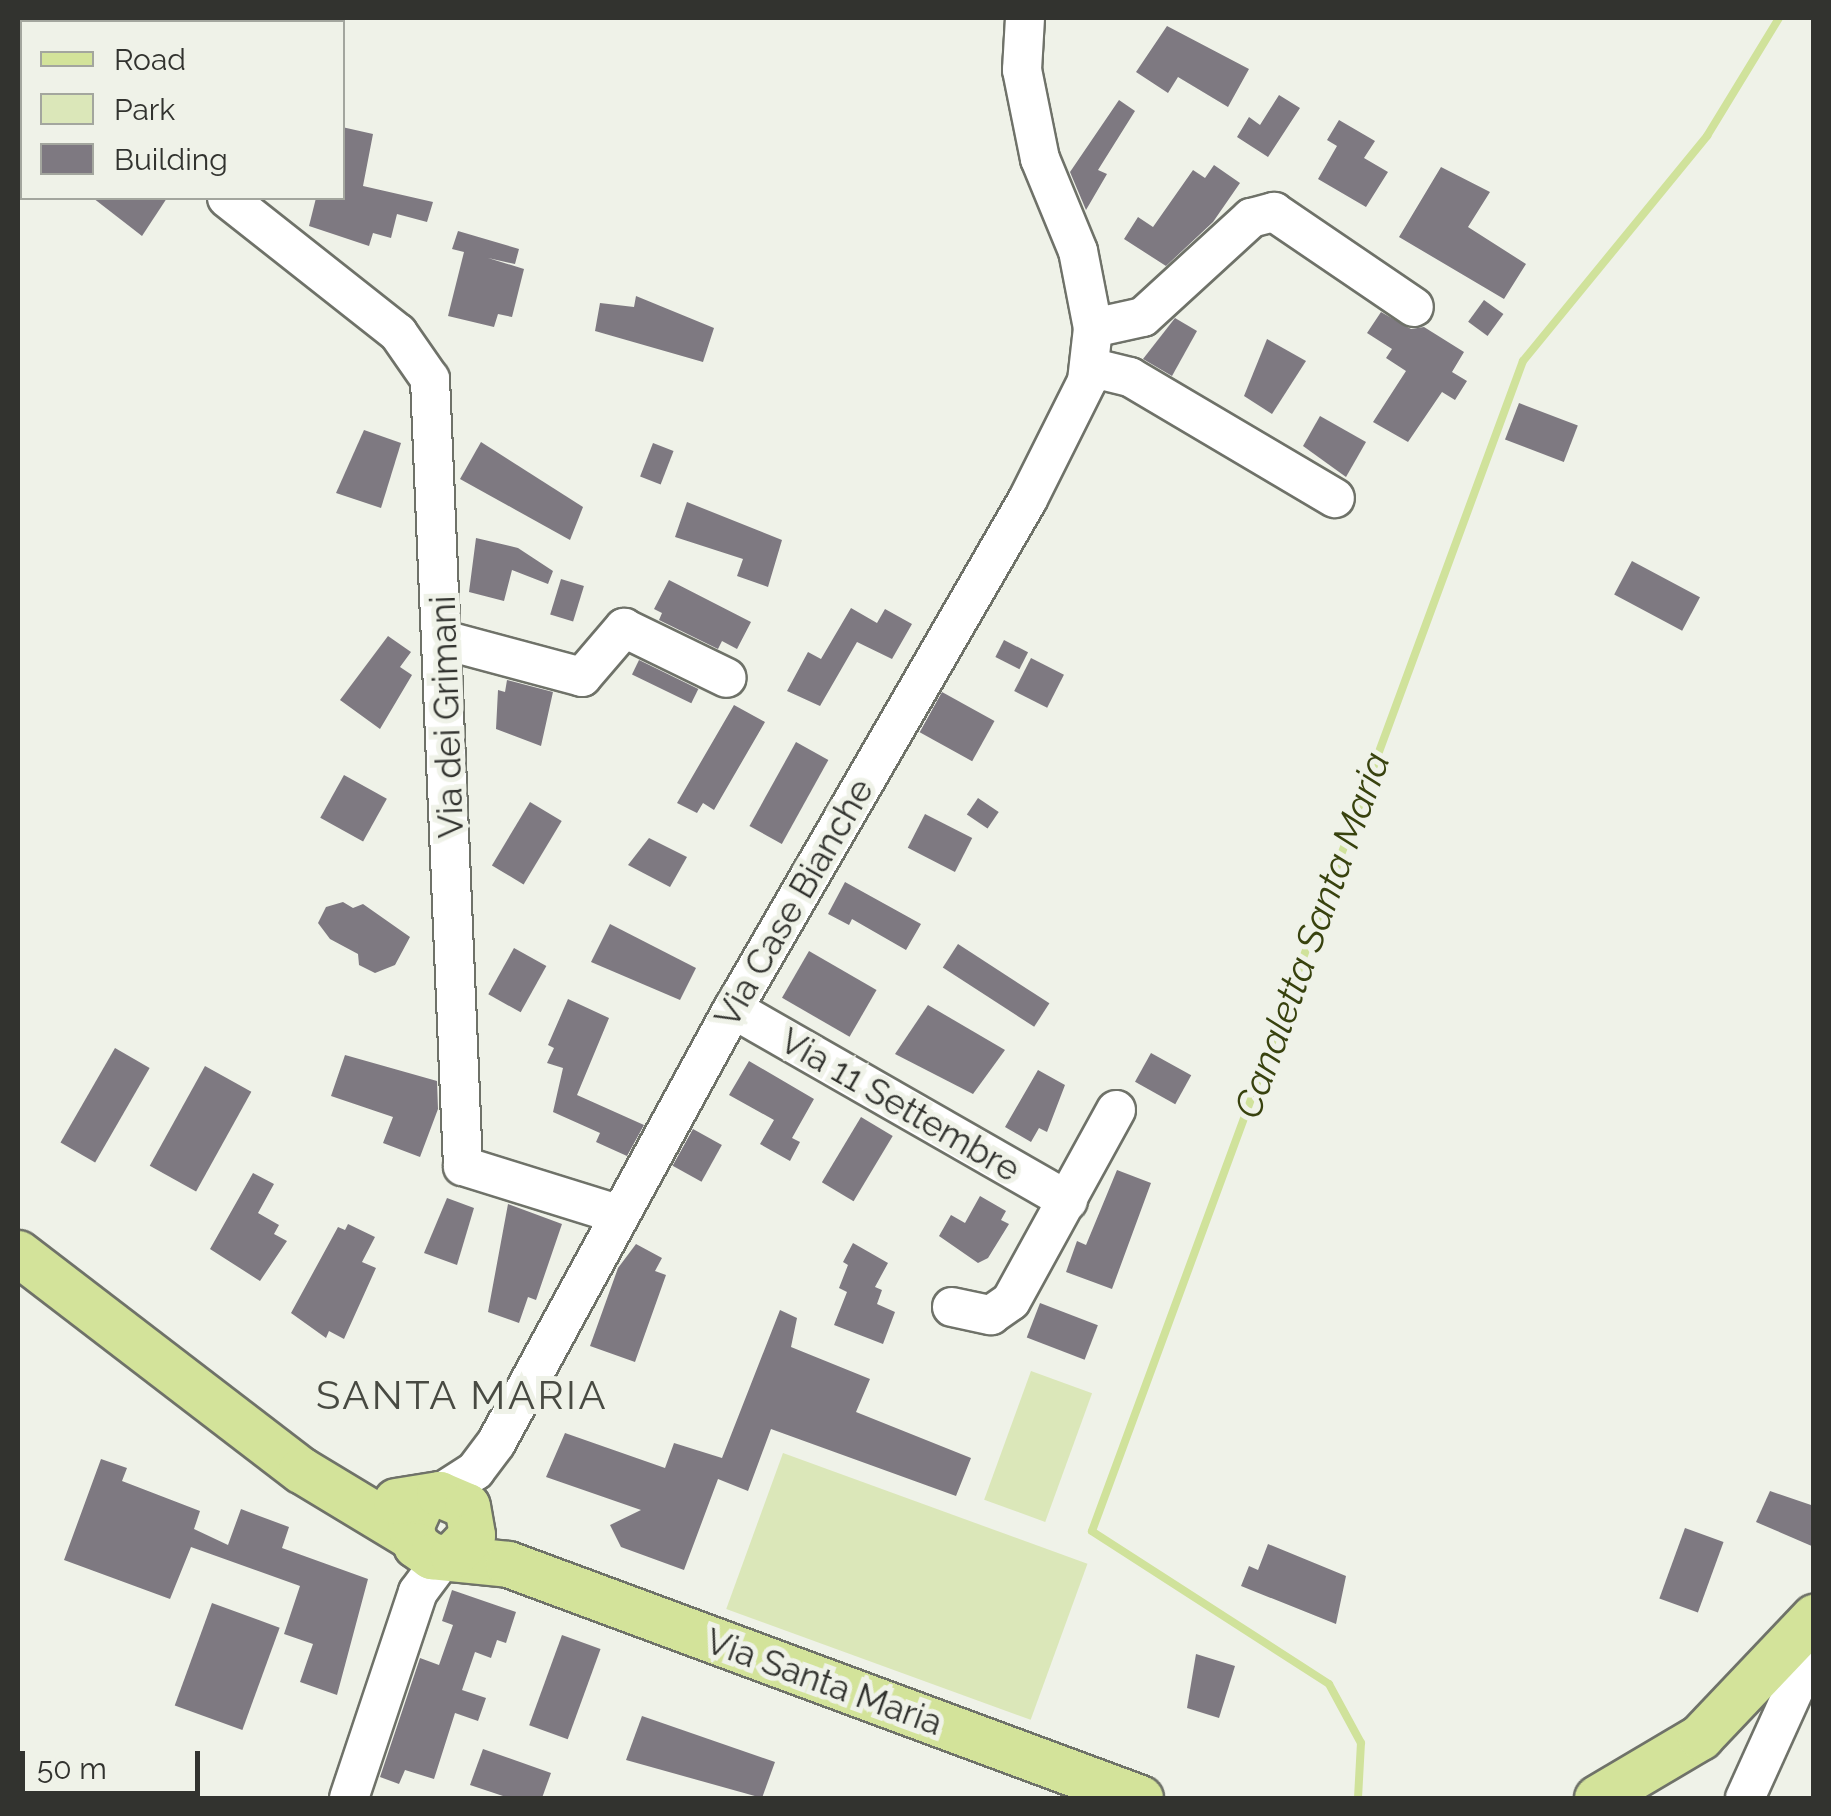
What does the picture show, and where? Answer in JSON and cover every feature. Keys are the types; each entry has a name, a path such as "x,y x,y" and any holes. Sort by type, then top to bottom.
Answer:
{"main road":[{"name":"Via Santa Maria","path":"18,1254 300,1470 359,1501 442,1529 508,1564 1140,1798"},
{"path":"1609,1794 1700,1737 1814,1617"}],"street":[{"name":"Via Case Bianche","path":"358,1796 442,1529 733,1009 1028,499 1088,367 1094,328 1078,251 1040,159 1022,70 1025,18"},
{"name":"Via dei Grimani","path":"229,200 398,332 430,379 464,1166 620,1215"},
{"path":"1094,328 1143,317 1251,218 1274,212 1414,307"},
{"path":"1088,367 1130,377 1335,498"},
{"path":"444,640 582,677 624,628 726,678"},
{"name":"Via 11 Settembre","path":"733,1009 1068,1202"},
{"path":"952,1307 991,1316 1012,1302 1116,1110"},
{"path":"1745,1798 1814,1646"}],"green space":[{"path":"1031,1371 1092,1393 1045,1522 984,1500"},
{"path":"783,1453 1087,1564 1031,1720 726,1609"}],"building":[{"path":"1167,26 1249,69 1228,107 1178,77 1168,93 1136,72"},
{"path":"1279,95 1300,108 1268,157 1237,137 1249,117 1260,125"},
{"path":"1119,100 1135,111 1098,170 1107,174 1086,210 1070,172"},
{"path":"1339,120 1375,141 1364,158 1388,172 1366,207 1318,179 1337,146 1327,140"},
{"path":"345,128 373,134 363,186 433,202 427,222 397,214 391,238 373,233 369,246 309,226 316,200 345,200"},
{"path":"1214,165 1240,183 1213,222 1166,266 1124,239 1138,217 1153,227 1193,170 1205,178"},
{"path":"1441,167 1490,192 1468,227 1526,264 1504,299 1399,237"},
{"path":"96,200 166,200 142,236"},
{"path":"458,231 519,249 515,264 488,258 524,269 512,317 498,314 494,327 448,316 464,252 452,249"},
{"path":"636,296 714,328 703,362 595,331 600,303 634,307"},
{"path":"1484,300 1503,314 1488,336 1468,322"},
{"path":"1381,312 1411,329 1424,327 1464,352 1452,372 1467,381 1455,400 1442,392 1408,442 1373,422 1406,371 1386,358 1392,349 1367,333"},
{"path":"1175,318 1197,331 1172,376 1143,359"},
{"path":"1267,339 1306,361 1272,414 1244,396"},
{"path":"1519,403 1578,426 1564,462 1505,439"},
{"path":"1320,416 1366,442 1346,477 1303,446"},
{"path":"364,430 401,443 381,508 336,493"},
{"path":"481,442 583,507 570,540 460,479"},
{"path":"653,443 674,451 661,484 640,477"},
{"path":"687,502 782,540 768,587 737,576 743,559 675,537"},
{"path":"476,538 518,548 553,571 548,584 512,570 504,601 469,592"},
{"path":"1632,561 1700,597 1682,631 1614,595"},
{"path":"561,579 584,586 573,621 550,614"},
{"path":"669,580 751,622 737,649 722,641 718,649 659,620 662,613 654,609"},
{"path":"851,608 877,623 885,609 912,624 892,659 857,642 820,706 787,691 808,652 821,659"},
{"path":"388,636 411,652 400,667 412,675 380,729 340,700"},
{"path":"1004,640 1028,652 1019,669 995,657"},
{"path":"1031,658 1064,675 1047,708 1014,691"},
{"path":"639,660 698,689 691,703 632,674"},
{"path":"507,680 553,692 541,746 496,729 498,690 505,692"},
{"path":"942,692 994,721 972,761 920,732"},
{"path":"734,705 765,722 714,810 703,803 697,813 677,803"},
{"path":"796,742 828,760 782,844 749,826"},
{"path":"344,775 387,799 363,842 320,818"},
{"path":"978,798 999,812 988,829 967,815"},
{"path":"530,802 562,821 524,884 492,865"},
{"path":"925,814 972,838 955,872 908,848"},
{"path":"649,838 687,857 670,887 628,865"},
{"path":"845,882 921,924 906,950 852,919 849,925 828,914"},
{"path":"343,902 353,908 363,904 410,937 395,965 375,973 359,965 358,954 330,939 318,923 326,907"},
{"path":"610,924 696,968 680,1000 591,962"},
{"path":"958,944 1049,1003 1034,1027 943,967"},
{"path":"514,948 546,966 521,1012 488,994"},
{"path":"809,951 877,990 850,1037 782,998"},
{"path":"568,999 609,1018 577,1095 644,1125 627,1156 596,1142 600,1133 553,1112 563,1068 547,1063 554,1048 548,1045"},
{"path":"928,1005 1005,1050 973,1094 895,1054"},
{"path":"115,1048 150,1068 95,1162 60,1142"},
{"path":"1151,1053 1191,1075 1175,1104 1135,1082"},
{"path":"345,1055 437,1081 438,1109 420,1157 383,1143 393,1117 331,1096"},
{"path":"749,1061 814,1099 792,1138 800,1142 790,1161 760,1144 774,1120 729,1095"},
{"path":"205,1066 251,1092 196,1191 150,1166"},
{"path":"1038,1070 1065,1085 1047,1132 1039,1128 1031,1142 1005,1127"},
{"path":"861,1117 893,1136 854,1201 822,1182"},
{"path":"693,1129 722,1145 702,1182 673,1166"},
{"path":"1117,1170 1151,1183 1112,1289 1066,1272 1077,1241 1086,1245"},
{"path":"253,1173 274,1184 258,1213 279,1225 274,1234 287,1241 260,1281 210,1249"},
{"path":"980,1196 1006,1211 1001,1220 1009,1224 988,1258 978,1263 939,1236 951,1215 965,1223"},
{"path":"447,1198 474,1208 457,1265 424,1253"},
{"path":"508,1204 562,1224 536,1300 528,1297 519,1323 488,1312"},
{"path":"348,1224 375,1237 362,1262 376,1268 344,1339 329,1331 326,1338 291,1313 338,1227 345,1230"},
{"path":"853,1243 888,1263 875,1287 882,1290 877,1304 895,1312 883,1344 834,1325 847,1292 839,1288 848,1265 843,1262"},
{"path":"636,1244 662,1258 655,1271 666,1275 635,1362 590,1346 618,1268"},
{"path":"1040,1303 1098,1325 1085,1360 1027,1338"},
{"path":"780,1310 797,1318 791,1347 870,1379 856,1412 971,1458 956,1496 771,1429 748,1491 718,1479 684,1570 621,1547 610,1525 641,1510 546,1477 565,1433 665,1468 674,1443 722,1458"},
{"path":"101,1459 127,1468 122,1481 200,1511 194,1529 228,1545 241,1509 289,1527 282,1548 368,1579 337,1695 300,1682 313,1644 284,1634 300,1586 191,1547 170,1599 64,1560"},
{"path":"1770,1491 1814,1506 1814,1547 1756,1522"},
{"path":"1685,1528 1724,1542 1698,1612 1659,1598"},
{"path":"1268,1544 1346,1576 1336,1624 1241,1586 1249,1566 1258,1570"},
{"path":"452,1590 516,1612 506,1643 497,1640 491,1658 475,1652 462,1690 486,1698 478,1721 455,1713 434,1779 405,1770 399,1784 380,1777 420,1658 439,1665 453,1625 442,1621"},
{"path":"212,1603 280,1628 242,1730 175,1705"},
{"path":"562,1635 601,1649 568,1739 529,1725"},
{"path":"1196,1654 1235,1666 1219,1718 1187,1708"},
{"path":"642,1716 775,1762 762,1798 626,1760"},
{"path":"483,1749 551,1773 542,1798 509,1798 470,1785"}],"waterway":[{"name":"Canaletta Santa Maria","path":"1358,1798 1361,1743 1329,1684 1092,1531 1523,361 1707,136 1779,18"}],"district":[{"name":"SANTA MARIA","path":"462,1395"}]}
